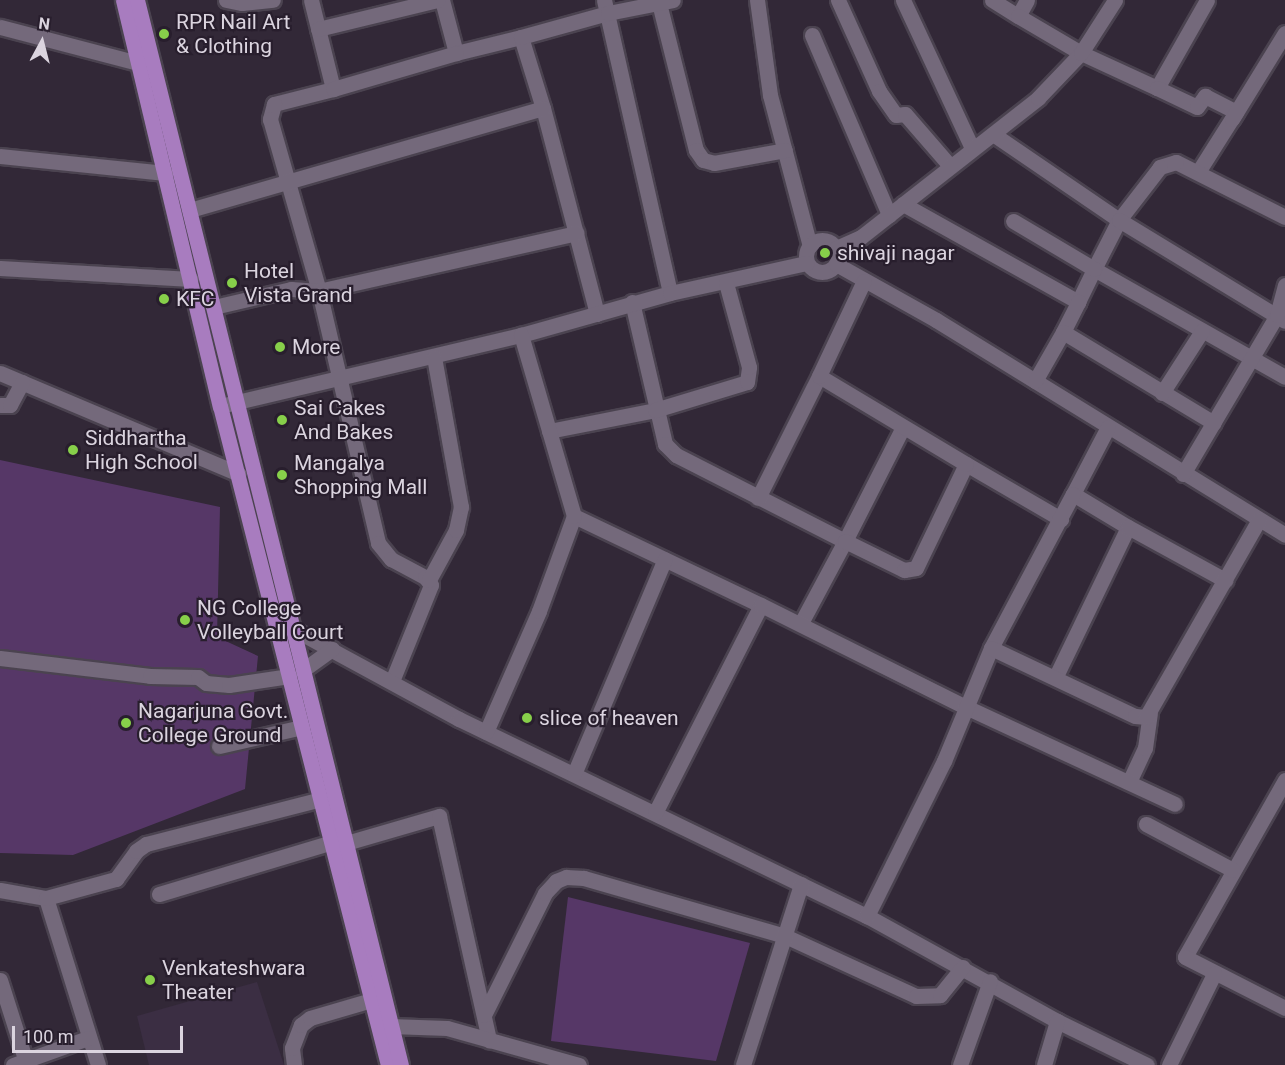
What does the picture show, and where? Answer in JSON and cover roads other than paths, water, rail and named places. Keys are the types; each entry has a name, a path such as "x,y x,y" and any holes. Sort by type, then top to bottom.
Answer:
{"main road":[{"path":"123,0 220,406 296,673 339,843 401,1065"},
{"path":"137,0 293,629 302,727 321,799 339,843 371,1000 388,1065"}],"street":[{"path":"226,0 242,3 273,0"},
{"path":"311,0 333,89"},
{"path":"318,29 440,0 456,53"},
{"path":"757,0 770,95 810,246 807,263"},
{"path":"838,0 879,91 896,115 905,114 950,166"},
{"path":"903,0 972,148"},
{"path":"992,0 1081,53 1197,107 1205,96 1236,112 1230,122"},
{"path":"1018,16 1027,0"},
{"path":"836,248 861,237 1038,98 1081,53 1115,0"},
{"path":"1156,88 1207,0"},
{"path":"429,580 391,559 378,543 320,291 286,185 270,118 271,107 456,53 521,37 606,6 666,1 699,156 714,163 785,150"},
{"path":"606,6 670,293"},
{"path":"0,27 138,63"},
{"path":"1198,172 1285,33"},
{"path":"812,35 889,215"},
{"path":"521,37 543,108 597,314"},
{"path":"190,210 286,185 543,108"},
{"path":"993,134 1119,220 1281,318"},
{"path":"0,156 165,173"},
{"path":"1035,381 1063,332 1119,220 1165,164 1181,163 1285,217"},
{"path":"903,204 1078,302"},
{"path":"1013,221 1251,360 1285,377"},
{"path":"214,307 291,289 320,291 577,233"},
{"path":"810,246 827,241 836,248"},
{"path":"836,248 836,264"},
{"path":"220,406 434,357 670,293 726,283 807,263 822,272 836,264"},
{"path":"836,264 1035,381 1285,535"},
{"path":"0,268 191,279"},
{"path":"758,498 864,281"},
{"path":"549,431 655,410 747,382 749,367 726,283"},
{"path":"1183,474 1251,360 1281,318 1285,285"},
{"path":"632,302 655,410 665,444 676,455 904,570 916,568 966,464"},
{"path":"1162,393 1202,331"},
{"path":"1063,332 1214,423"},
{"path":"486,732 539,611 574,516 521,335"},
{"path":"392,681 430,590 429,580 456,530 461,507 434,357"},
{"path":"0,373 239,474"},
{"path":"819,376 1061,519"},
{"path":"0,405 10,405 22,382"},
{"path":"801,623 903,426"},
{"path":"867,916 966,707 991,648 1108,427"},
{"path":"1073,494 1225,580"},
{"path":"574,516 801,623 966,707 1175,804"},
{"path":"1129,782 1145,748 1150,713 1259,520"},
{"path":"1056,676 1128,527"},
{"path":"574,774 665,559"},
{"path":"655,813 761,605"},
{"path":"293,629 486,732 867,916 990,981 1057,1021 1147,1065"},
{"path":"991,648 1056,676 1135,716 1150,713"},
{"path":"0,658 150,676 198,677 206,683 229,685 296,673 332,650"},
{"path":"219,746 302,727"},
{"path":"1285,780 1278,806 1233,870 1185,957 1214,974 1285,1008"},
{"path":"2,888 46,898 116,879 136,850 146,844 321,799"},
{"path":"159,894 439,816 489,1040"},
{"path":"1146,824 1233,870"},
{"path":"484,1015 545,893 556,881 566,877 584,878 785,936 925,998 946,990 963,967"},
{"path":"743,1065 801,884"},
{"path":"46,898 98,1065"},
{"path":"1169,1065 1214,974"},
{"path":"0,981 22,1064 88,1038"},
{"path":"960,1065 990,981"},
{"path":"294,1065 292,1048 301,1025 310,1018 371,1000"},
{"path":"1044,1065 1057,1021"},
{"path":"390,1026 447,1028 579,1065"}],"place":[{"name":"RPR Nail Art & Clothing","path":"164,34"},
{"name":"shivaji nagar","path":"825,253"},
{"name":"Hotel Vista Grand","path":"232,283"},
{"name":"KFC","path":"164,299"},
{"name":"More","path":"280,347"},
{"name":"Sai Cakes And Bakes","path":"282,420"},
{"name":"Siddhartha High School","path":"73,450"},
{"name":"Mangalya Shopping Mall","path":"282,475"},
{"name":"NG College Volleyball Court","path":"185,620"},
{"name":"slice of heaven","path":"527,718"},
{"name":"Nagarjuna Govt. College Ground","path":"126,723"},
{"name":"Venkateshwara Theater","path":"150,980"}]}
